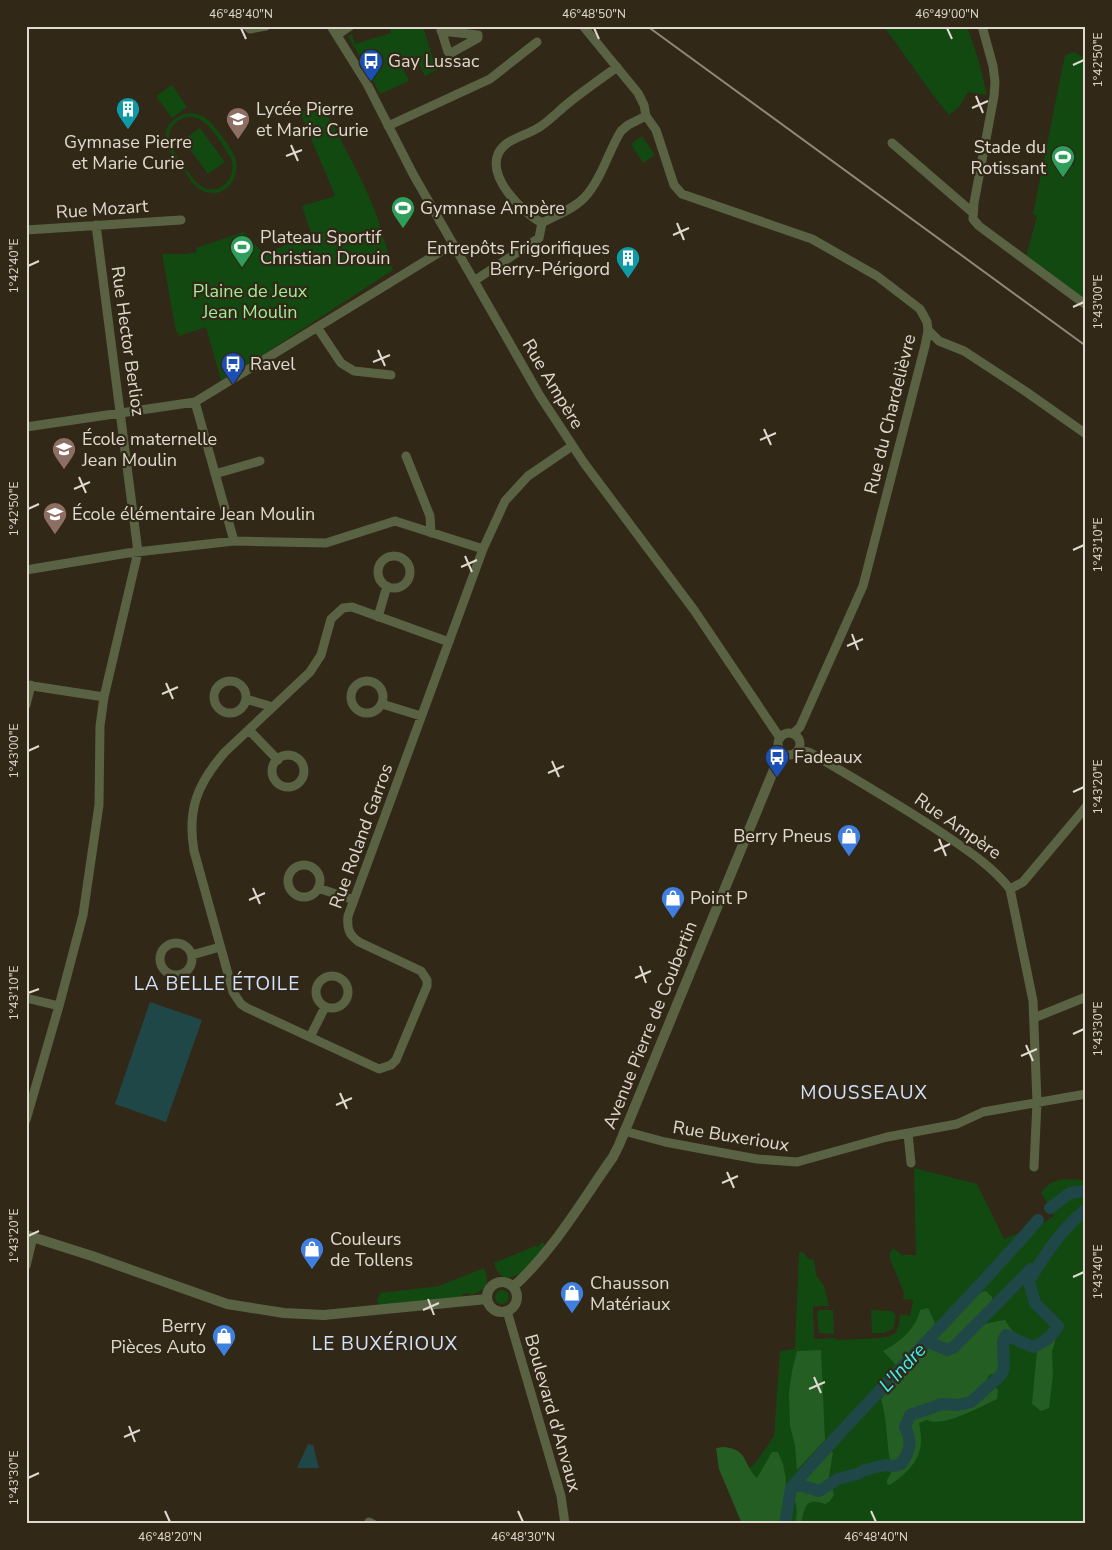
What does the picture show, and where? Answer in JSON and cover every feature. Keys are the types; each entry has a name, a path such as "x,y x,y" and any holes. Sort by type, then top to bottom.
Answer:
{"street":[{"path":"247,26 250,29 266,26"},
{"name":"Rue Ampère","path":"332,26 365,80 453,244 540,396 572,446 694,610 780,738"},
{"path":"337,35 350,26"},
{"name":"Rue du Chardelièvre","path":"583,26 618,67 642,100 646,116 656,130 674,185 682,194 812,239 876,276 920,309 927,322 928,330 863,586 800,727 793,734"},
{"path":"972,216 995,82 982,26"},
{"path":"388,126 490,79 538,42"},
{"path":"542,223 519,207 508,193 499,174 497,160 499,153 504,146 540,128 570,101 618,67"},
{"path":"474,281 539,238 542,223 584,198 593,187 621,131 628,125 646,116"},
{"path":"892,143 972,216 979,226 1086,305"},
{"name":"Rue Mozart","path":"26,230 181,220"},
{"name":"Rue Hector Berlioz","path":"26,1120 30,1094 59,1006 83,915 99,804 100,726 104,698 138,552 96,225"},
{"path":"26,426 195,402 453,244"},
{"path":"317,327 341,362 354,371 391,374"},
{"path":"928,330 939,341 964,351 1086,434"},
{"path":"195,402 234,541"},
{"name":"Rue Roland Garros","path":"448,642 352,607 343,608 331,619 321,655 310,672 213,766 204,780 193,807 191,835 194,852 233,992 240,1004 379,1069 386,1068 396,1060 427,986 427,980 421,970 359,942 351,936 347,927 354,900 448,642 483,550 505,500 528,476 572,446"},
{"path":"406,456 430,516 431,533"},
{"path":"215,474 260,461"},
{"path":"26,570 138,552 234,541 326,543 395,522 483,550"},
{"path":"378,617 388,586"},
{"path":"26,705 29,685 104,698"},
{"path":"246,699 273,706"},
{"path":"382,704 422,716"},
{"path":"249,730 278,760"},
{"path":"788,733 793,734 800,742 799,749 794,754 784,754 778,749 777,745 780,738 788,733"},
{"name":"Rue Ampère","path":"799,749 811,753 906,809 981,859 1010,888"},
{"name":"Avenue Pierre de Coubertin","path":"513,1287 536,1265 558,1238 613,1157 775,766 784,754"},
{"path":"1034,1166 1037,1102 1033,1002 1010,888 1023,882 1086,807"},
{"path":"318,888 354,900"},
{"path":"192,955 220,947"},
{"path":"1034,1018 1086,997"},
{"path":"26,998 59,1006"},
{"path":"310,1037 325,1007"},
{"path":"1037,1102 1086,1094"},
{"name":"Rue Buxerioux","path":"624,1131 665,1142 713,1151 772,1161 797,1162 887,1138 957,1124 983,1112 1037,1102"},
{"path":"908,1134 910,1163"},
{"path":"26,1266 30,1236 227,1304 284,1313 328,1315 487,1299"},
{"path":"505,1283 513,1287 516,1301 511,1309 503,1312 494,1310 487,1299 489,1290 496,1284 505,1283"},
{"name":"Boulevard d'Anvaux","path":"507,1311 561,1496 565,1524"}],"green space":[{"path":"389,26 423,26 434,62 446,59 449,63 425,76 417,59 402,67 409,81 380,94 348,37 352,34 355,44 391,33"},
{"path":"883,26 967,26 979,62 987,95 968,92 960,106 949,115"},
{"name":"Stade du Rotissant","path":"1074,52 1086,59 1086,302 1050,276 1049,271 1040,268 1026,257 1037,216 1033,214 1065,55"},
{"path":"172,85 187,107 172,118 156,96"},
{"name":"Plaine de Jeux Jean Moulin","path":"322,104 363,183 377,216 393,270 221,380 206,327 179,336 178,332 176,332 162,254 197,252 196,248 243,232 263,253 312,236 302,206 335,196 300,112"},
{"path":"185,114 196,114 208,120 215,127 235,157 236,169 233,180 222,191 216,193 209,192 196,186 168,148 166,133 168,127 175,119","holes":["186,117 194,117 201,120 213,131 231,158 232,172 230,178 221,187 208,189 201,186 184,167 170,144 169,135 174,124"]},
{"path":"200,128 225,162 208,174 183,140"},
{"path":"642,136 655,155 643,163 631,144"},
{"path":"914,1168 977,1184 1004,1239 1045,1222 1054,1216 1041,1192 1046,1187 1057,1181 1067,1179 1086,1180 1086,1524 744,1524 747,1469 754,1465 774,1436 780,1351 795,1349 799,1252 804,1253 807,1258 814,1260 816,1275 824,1286 829,1306 813,1306 814,1339 867,1339 894,1334 898,1327 900,1314 910,1316 913,1300 903,1299 904,1293 890,1259 890,1253 893,1248 902,1255 916,1255"},
{"path":"542,1242 544,1243 544,1248 519,1274 505,1277 499,1273 494,1263 535,1246 538,1247"},
{"path":"484,1268 487,1279 486,1286 481,1291 471,1295 469,1293 463,1294 462,1297 381,1306 377,1301 380,1293 439,1286"},
{"path":"499,1290 505,1290 509,1297 505,1304 499,1304 495,1300 495,1294"},
{"path":"986,1291 992,1297 992,1305 986,1308 974,1323 985,1324 1005,1320 1019,1338 1028,1342 1039,1340 1050,1328 1056,1338 1052,1352 1053,1375 1049,1408 1041,1411 1032,1404 1037,1350 1027,1349 1010,1343 998,1350 1008,1373 1007,1377 991,1374 987,1378 998,1390 997,1399 952,1419 934,1422 927,1420 919,1423 921,1447 916,1460 901,1477 890,1485 887,1484 892,1471 881,1399 900,1374 920,1354 939,1330 961,1312 978,1293"},
{"path":"928,1308 936,1325 896,1365 883,1351 911,1329 920,1310"},
{"path":"820,1310 833,1310 834,1334 819,1333 817,1313"},
{"path":"871,1310 892,1311 896,1316 893,1329 884,1333 872,1333"},
{"path":"821,1350 825,1440 797,1470 795,1445 790,1426 789,1393 792,1371 797,1351"},
{"path":"716,1448 731,1448 741,1454 757,1478 772,1452 778,1452 786,1479 785,1507 779,1524 742,1524 719,1469"},
{"path":"831,1450 833,1453 829,1476 834,1495 825,1504 813,1502 807,1505 801,1524 795,1524 797,1512 793,1488"}],"water":[{"path":"150,1002 202,1020 166,1122 115,1104"},
{"path":"308,1444 313,1445 319,1468 297,1468"}],"waterway":[{"name":"L'Indre","path":"1050,1208 1070,1193 1086,1191"},
{"path":"791,1488 800,1485 819,1491 838,1479 865,1470 885,1465 894,1466 901,1464 909,1446 909,1437 905,1427 910,1415 942,1404 958,1405 971,1402 1001,1375 1004,1368 1003,1341 1006,1335 1033,1347 1050,1336 1058,1326 1035,1303 1029,1281 1054,1242 1086,1209"},
{"name":"L'Indre","path":"785,1524 791,1488 1038,1220"},
{"path":"927,1341 947,1350 954,1347 1031,1269"}],"railway":[{"path":"647,26 1086,346"}],"place":[{"name":"Gay Lussac","path":"371,82"},
{"name":"Gymnase Pierre et Marie Curie","path":"128,130"},
{"name":"Lycée Pierre et Marie Curie","path":"238,140"},
{"name":"Stade du Rotissant","path":"1063,178"},
{"name":"Gymnase Ampère","path":"403,229"},
{"name":"Plateau Sportif Christian Drouin","path":"242,268"},
{"name":"Entrepôts Frigorifiques Berry-Périgord","path":"628,279"},
{"name":"Ravel","path":"233,385"},
{"name":"École maternelle Jean Moulin","path":"64,470"},
{"name":"École élémentaire Jean Moulin","path":"55,535"},
{"name":"Fadeaux","path":"777,778"},
{"name":"Berry Pneus","path":"849,857"},
{"name":"Point P","path":"673,919"},
{"name":"Couleurs de Tollens","path":"312,1270"},
{"name":"Chausson Matériaux","path":"572,1314"},
{"name":"Berry Pièces Auto","path":"224,1357"}],"district":[{"name":"LA BELLE ÉTOILE","path":"217,983"},
{"name":"MOUSSEAUX","path":"864,1092"},
{"name":"LE BUXÉRIOUX","path":"385,1343"}]}
